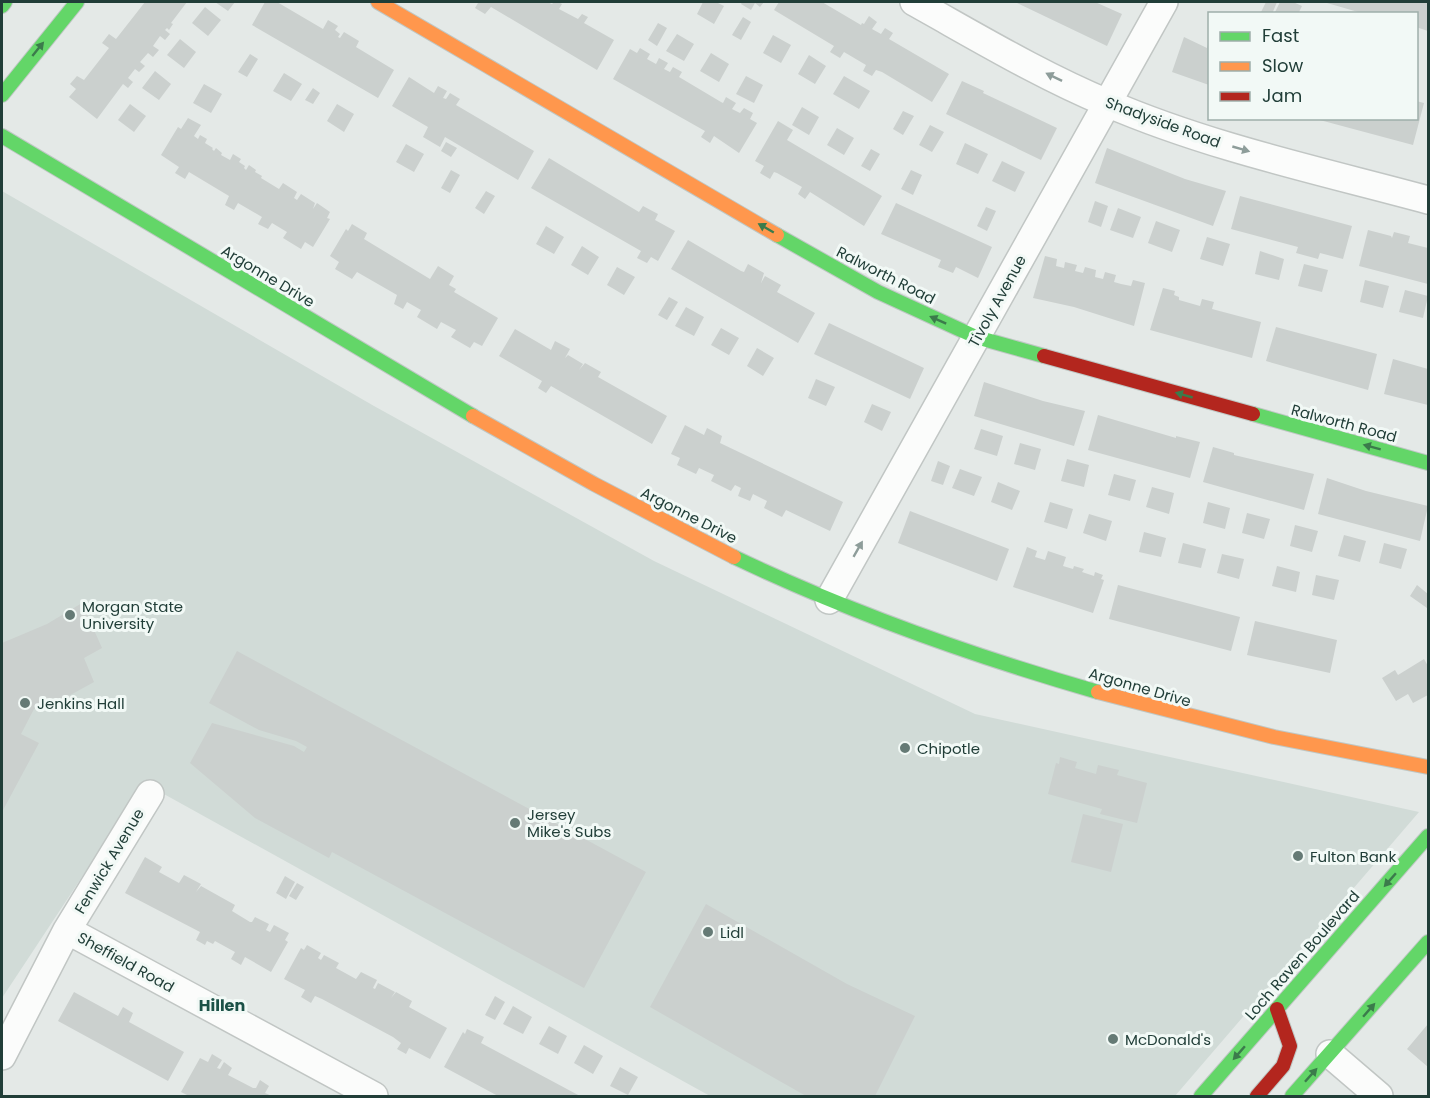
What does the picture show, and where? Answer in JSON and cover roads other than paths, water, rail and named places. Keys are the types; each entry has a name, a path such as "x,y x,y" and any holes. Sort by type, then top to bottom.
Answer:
{"main road":[{"path":"2,6 5,2"},
{"path":"2,95 77,2"},
{"name":"Ralworth Road","path":"378,2 816,258 878,292 976,337 1428,463"},
{"name":"Argonne Drive","path":"2,136 538,454 686,533 829,600 971,653 1131,702 1280,739 1428,767"},
{"name":"Loch Raven Boulevard","path":"1201,1096 1428,836"},
{"path":"1293,1096 1326,1050 1428,942"},
{"path":"1277,1009 1295,1024"},
{"path":"1257,1096 1283,1066 1290,1046 1277,1009"}],"street":[{"name":"Shadyside Road","path":"914,2 1106,103 1219,143 1428,200"},
{"name":"Tivoly Avenue","path":"829,600 1164,2"},
{"name":"Fenwick Avenue","path":"2,1056 67,930 150,794"},
{"name":"Sheffield Road","path":"67,930 374,1096"},
{"path":"1326,1050 1379,1096"}],"place":[{"name":"Morgan State University","path":"70,615"},
{"name":"Jenkins Hall","path":"25,703"},
{"name":"Chipotle","path":"905,748"},
{"name":"Jersey Mike's Subs","path":"515,823"},
{"name":"Fulton Bank","path":"1298,856"},
{"name":"Lidl","path":"708,932"},
{"name":"McDonald's","path":"1113,1039"}],"district":[{"name":"Hillen","path":"222,1005"}]}
